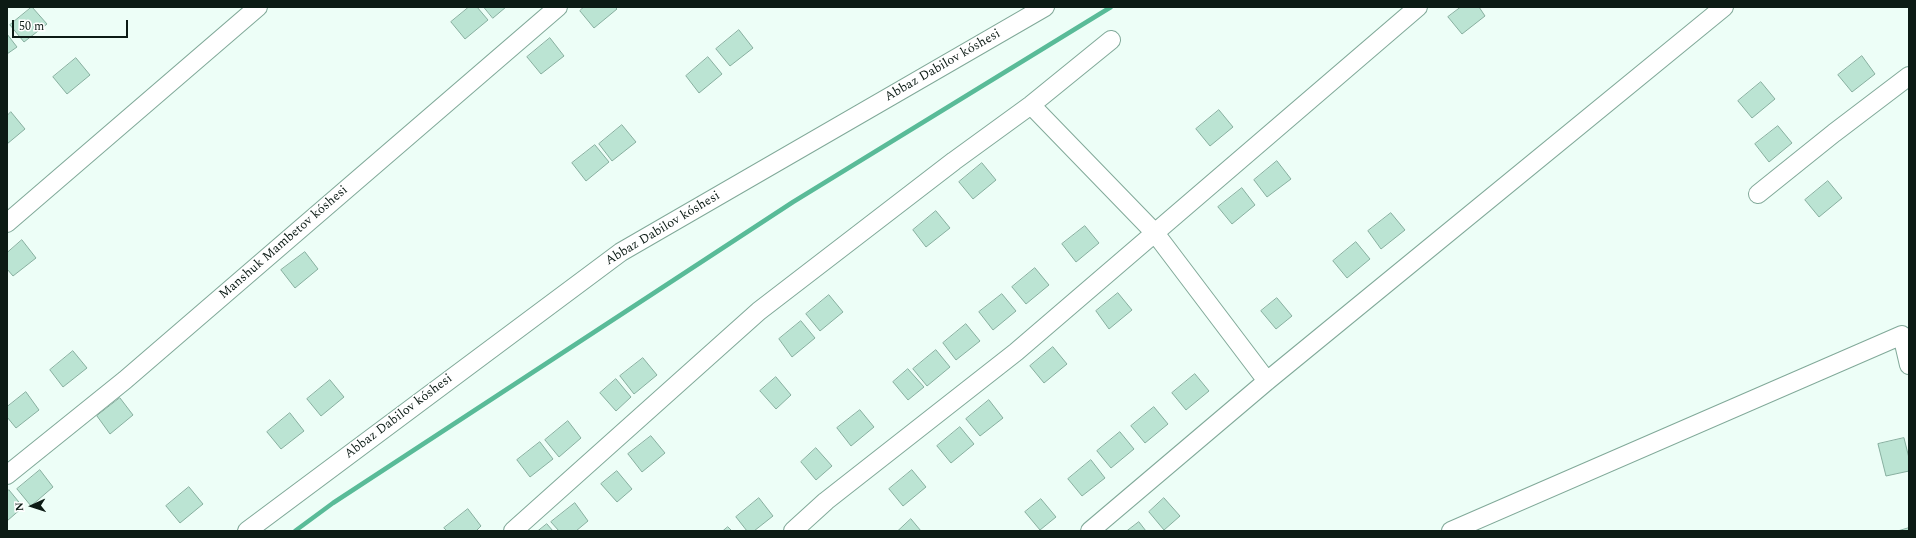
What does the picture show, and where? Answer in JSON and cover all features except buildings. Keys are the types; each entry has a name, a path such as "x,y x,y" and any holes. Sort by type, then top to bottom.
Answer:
{"street":[{"path":"7,223 258,7"},
{"name":"Manshuk Mambetov kóshesi","path":"7,475 125,380 558,7"},
{"name":"Abbaz Dabilov kóshesi","path":"247,531 620,252 1045,7"},
{"path":"793,531 832,496 1016,352 1418,7"},
{"path":"1090,531 1267,381 1724,7"},
{"path":"513,531 759,311 954,161 1031,105 1111,40"},
{"path":"1758,194 1834,133 1909,76"},
{"path":"1031,105 1155,233 1267,381"},
{"path":"1451,531 1902,335 1909,365"}],"waterway":[{"path":"295,531 333,503 793,202 1111,7"}]}
